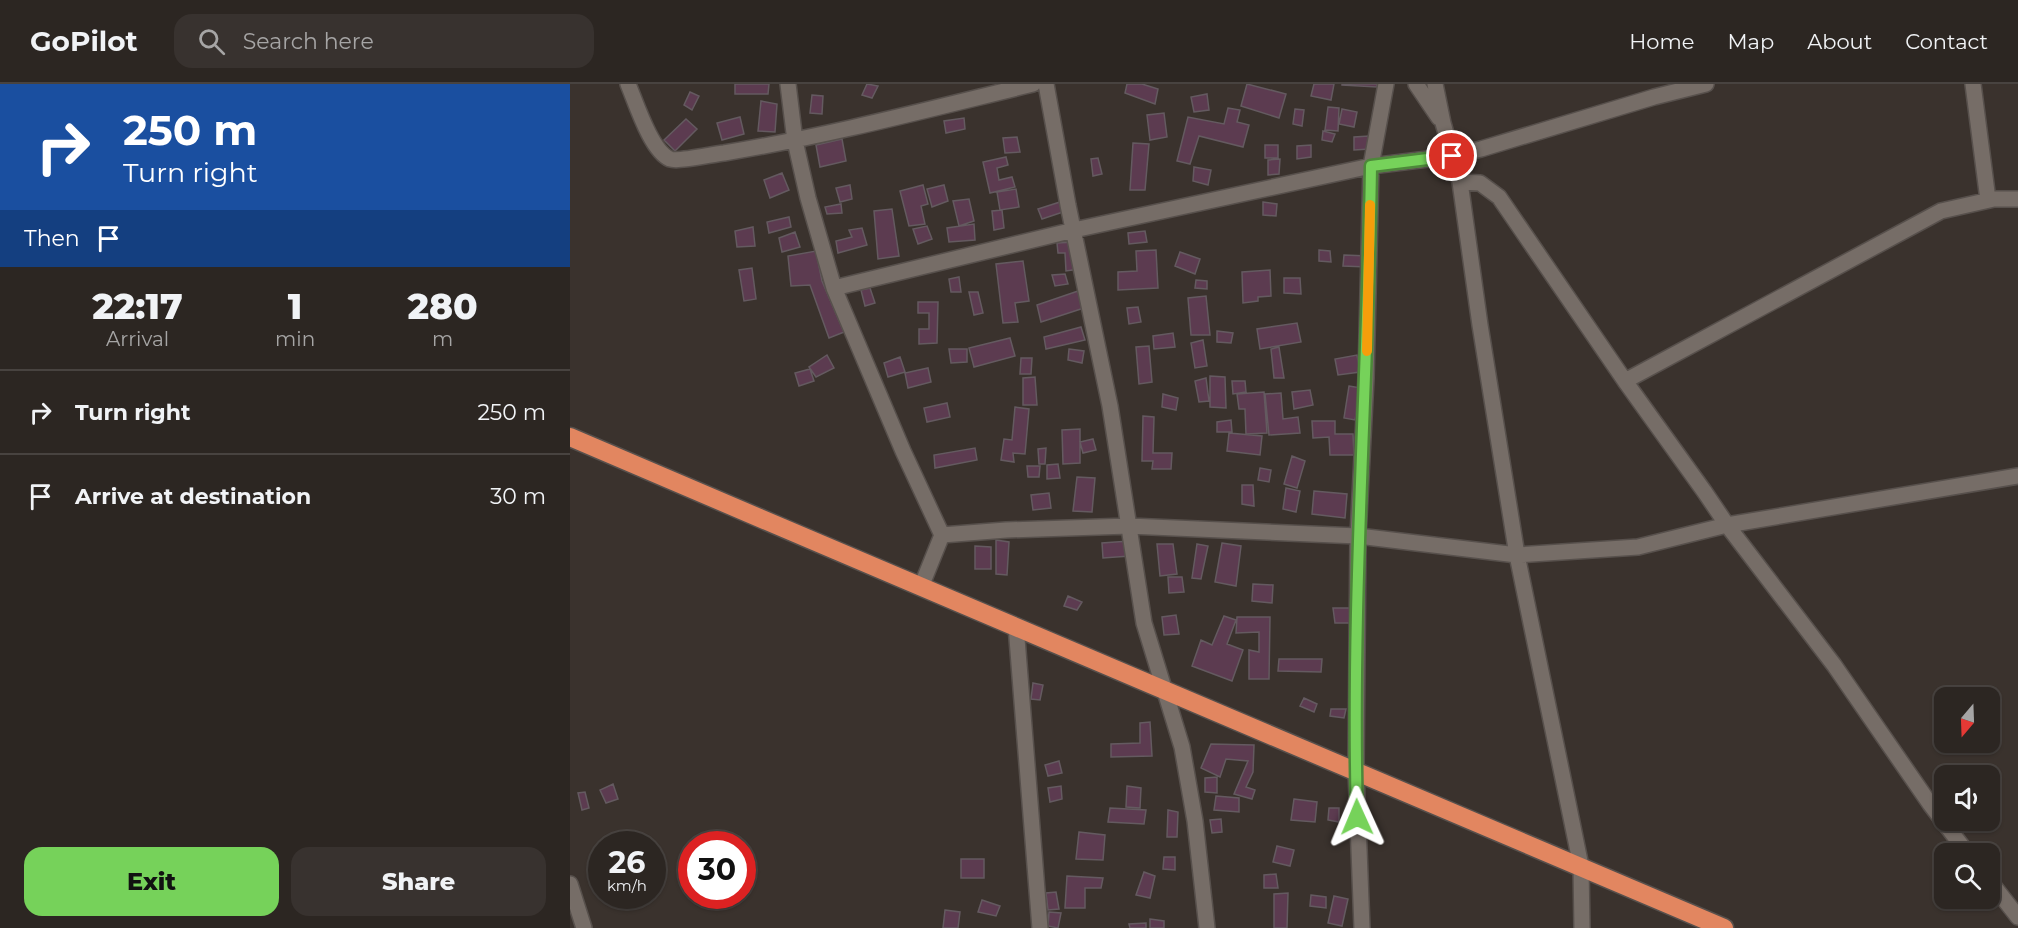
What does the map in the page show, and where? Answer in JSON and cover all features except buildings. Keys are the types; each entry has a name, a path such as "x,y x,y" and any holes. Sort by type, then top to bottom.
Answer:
{"highway":[{"path":"570,437 1165,688 1724,928"}],"street":[{"path":"628,84 652,141 660,152 671,159 692,158 795,141 1033,84"},
{"path":"788,84 795,141 808,198 834,288 903,451 942,535 921,587"},
{"path":"1047,84 1053,128 1110,406 1144,623 1182,747 1195,820 1207,928"},
{"path":"1362,928 1356,770 1358,536 1366,378 1371,166 1386,84"},
{"path":"1416,84 1443,123"},
{"path":"1436,84 1443,123 1460,182 1480,325 1517,555 1581,866 1582,928"},
{"path":"834,288 1074,230 1371,166 1452,156 1706,84"},
{"path":"1973,84 1988,200"},
{"path":"1460,182 1480,183 1499,197 1624,381 1727,525 1834,665 1960,843"},
{"path":"1624,381 1881,244 1909,226 1941,211 1988,200 2018,199"},
{"path":"942,535 1006,530 1130,526 1358,536 1517,555 1638,547 1727,525 2018,476"},
{"path":"1016,626 1040,928"},
{"path":"570,884 584,928"},
{"path":"2000,894 2018,916"}],"slow traffic":[{"path":"1367,351 1370,205"}],"route":[{"path":"1357,817 1358,536 1366,378 1371,166 1452,156"}]}
